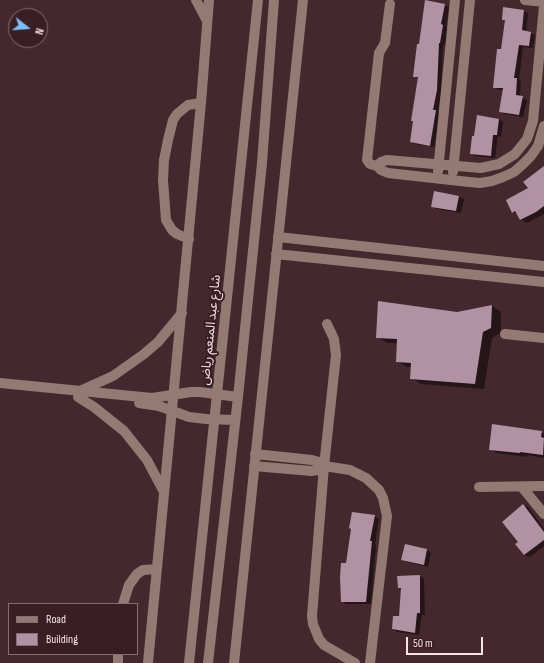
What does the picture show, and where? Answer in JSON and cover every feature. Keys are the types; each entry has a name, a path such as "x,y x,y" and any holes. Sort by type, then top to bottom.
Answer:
{"street":[{"path":"196,0 207,22"},
{"path":"148,663 189,239 209,0"},
{"name":"شارع عبد المنعم رياض","path":"189,663 258,0"},
{"path":"208,663 238,397 262,163 274,0"},
{"path":"234,663 303,0"},
{"path":"437,179 455,0"},
{"path":"452,180 470,0"},
{"path":"525,0 544,2"},
{"path":"390,4 385,44 379,52 367,160 370,164 377,166 386,173 480,183 498,179 514,172 531,156 538,146 544,126"},
{"path":"377,166 381,162 387,160 481,168 499,164 515,154 527,139 533,121 544,6"},
{"path":"189,239 172,230 166,220 163,187 164,160 173,120 176,114 188,105 201,103"},
{"path":"278,237 544,266"},
{"path":"276,254 544,282"},
{"path":"79,394 113,376 139,358 158,342 182,313"},
{"path":"326,324 334,339 336,355 324,466 312,616 313,624 319,639 324,645 355,663"},
{"path":"505,334 544,338"},
{"path":"0,383 34,390"},
{"path":"0,390 34,390 152,398 196,392 238,397"},
{"path":"79,394 151,404 189,417 235,420"},
{"path":"79,394 124,430 147,460 164,493"},
{"path":"255,454 312,460 319,462 324,466 350,470 366,478 379,490 386,507 386,516 370,663"},
{"path":"254,466 311,471 318,470 324,466"},
{"path":"479,487 544,486"},
{"path":"522,487 544,514"},
{"path":"123,603 128,585 137,574 143,570 157,569"}],"building":[{"path":"425,0 445,4 441,24 443,25 439,43 437,90 433,110 436,110 430,146 410,142 413,121 411,121 418,77 413,77"},
{"path":"503,7 524,10 522,30 531,32 529,46 519,45 514,78 517,78 516,95 523,96 519,115 499,112 503,88 493,88 497,49 501,49 505,20 502,20"},
{"path":"477,115 499,119 497,135 493,135 491,156 470,154 472,136 474,136"},
{"path":"544,166 544,206 520,220 515,211 512,213 506,200 528,188 523,182"},
{"path":"434,191 459,196 456,211 431,207"},
{"path":"378,301 457,312 492,305 491,328 483,332 475,384 410,379 411,363 396,362 397,339 376,338"},
{"path":"492,424 542,431 541,437 544,438 543,455 489,450"},
{"path":"523,504 544,532 544,540 524,555 515,544 518,542 502,522"},
{"path":"352,512 375,515 370,541 372,541 366,602 341,602 341,563 346,563"},
{"path":"405,544 427,549 424,565 401,560"},
{"path":"420,575 420,613 417,613 415,633 392,629 393,616 399,616 401,588 398,588 397,576"}]}
